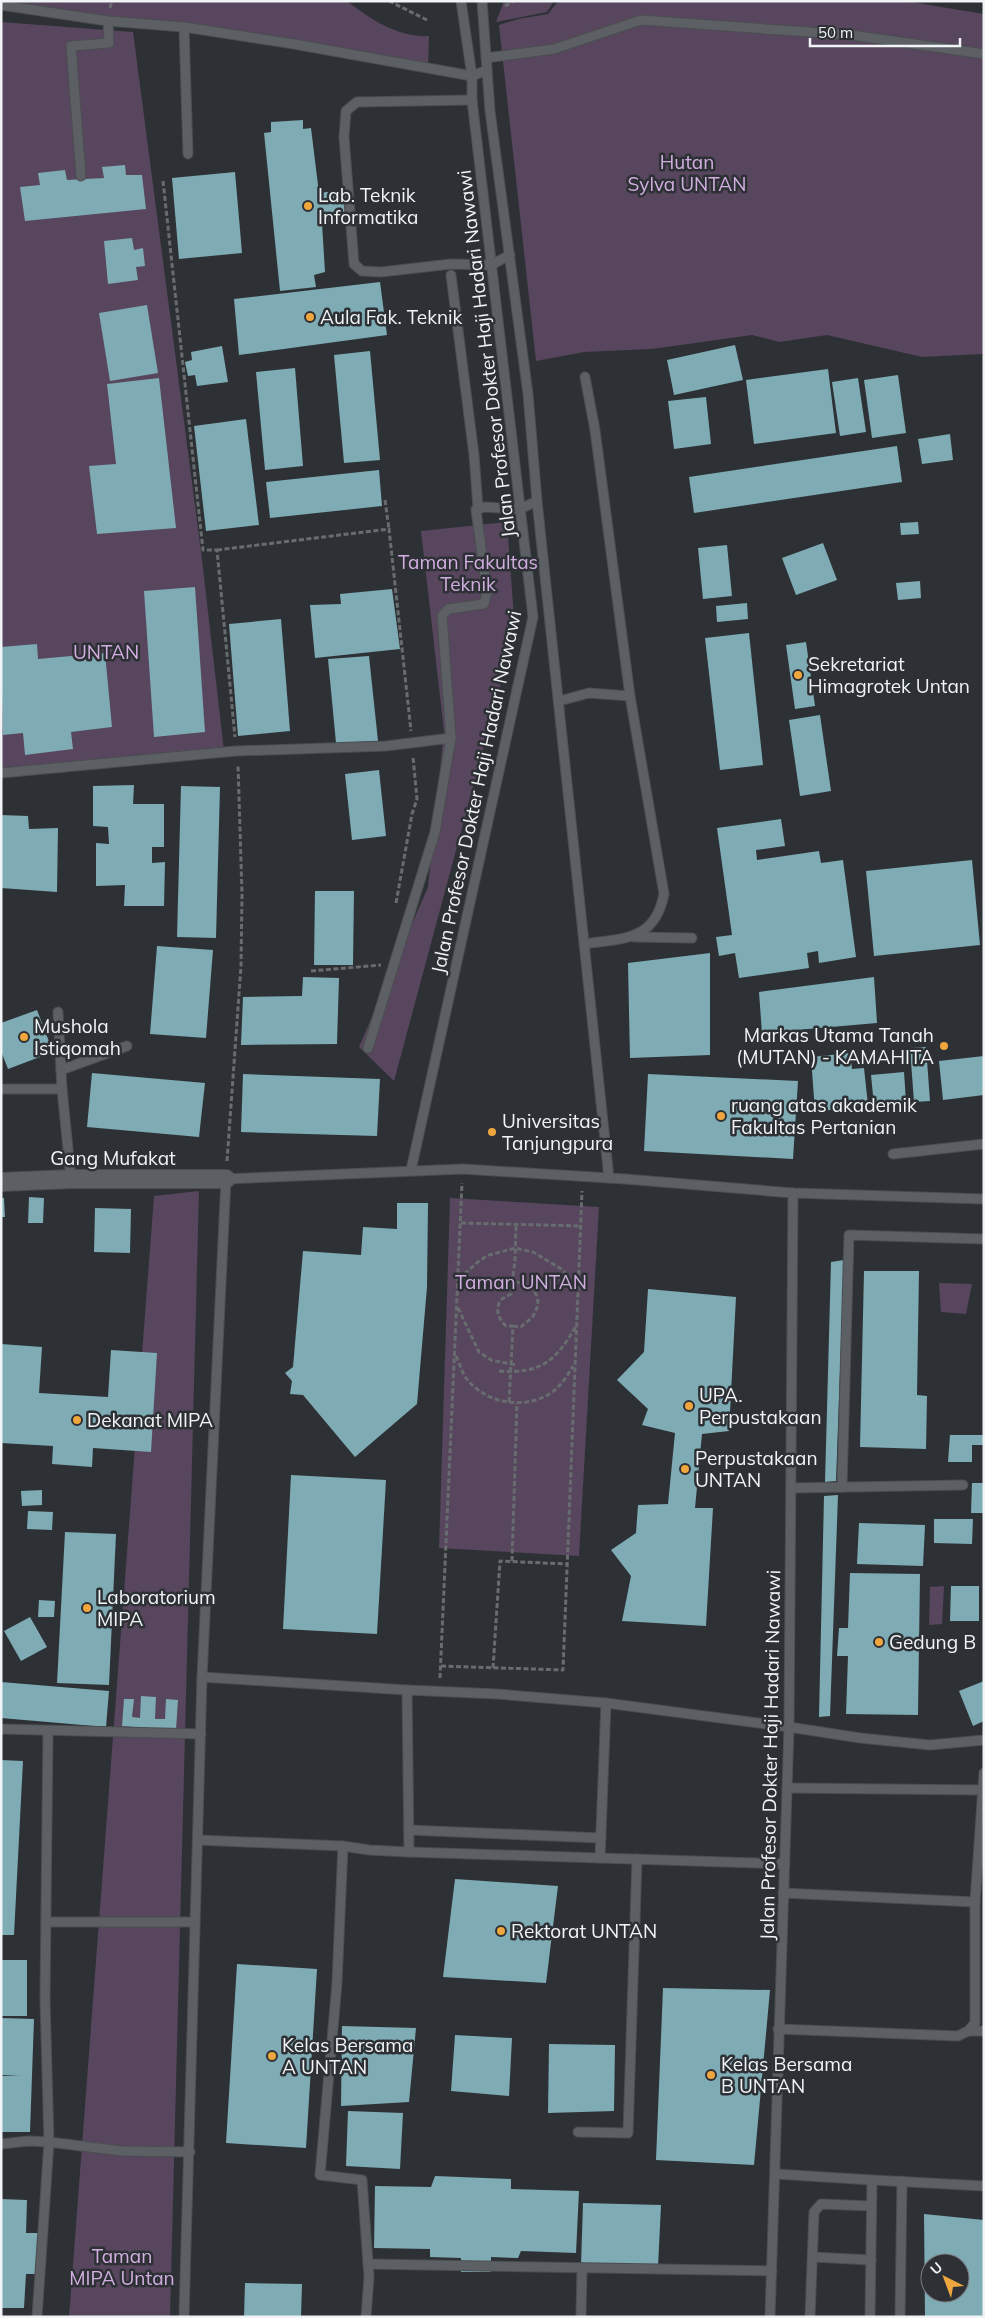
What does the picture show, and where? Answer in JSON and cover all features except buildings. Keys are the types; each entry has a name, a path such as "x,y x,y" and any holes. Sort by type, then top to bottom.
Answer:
{"street":[{"name":"Gang Mufakat","path":"1,1182 71,1179 226,1179"}],"lane":[{"name":"Jalan Profesor Dokter Haji Hadari Nawawi","path":"412,1170 533,617 472,100 472,76 461,1"},
{"name":"Jalan Profesor Dokter Haji Hadari Nawawi","path":"482,1 490,111 528,394 537,501 609,1178"},
{"path":"1,5 108,21 184,27 294,44 472,76 487,70"},
{"path":"486,58 554,49 641,20 851,34 984,54"},
{"path":"80,176 71,46 109,43 108,21"},
{"path":"184,27 188,154"},
{"path":"472,100 357,102 346,111 344,137 354,264 362,270 381,272 451,264 491,265 510,255"},
{"path":"368,1048 435,832 451,738 442,616 448,609 484,604 486,592 476,510 478,508 474,455 451,275"},
{"path":"586,377 630,696 664,894 661,910 651,924 634,937"},
{"path":"478,508 520,509 537,501"},
{"path":"559,702 589,693 630,696"},
{"path":"1,773 236,751 365,747 451,738"},
{"path":"584,944 634,937 692,938"},
{"path":"58,1012 62,1090 71,1179"},
{"path":"61,1070 127,1046"},
{"path":"1,1089 62,1090"},
{"path":"893,1154 984,1144"},
{"path":"184,2317 202,1677 226,1179 463,1169 609,1178 793,1193 984,1200"},
{"name":"Jalan Profesor Dokter Haji Hadari Nawawi","path":"770,2317 789,1727 793,1193"},
{"path":"842,1487 849,1234 984,1239"},
{"path":"792,1488 963,1486"},
{"path":"202,1677 497,1694 606,1703 860,1738 930,1745 984,1740"},
{"path":"407,1690 409,1852"},
{"path":"600,1858 606,1703"},
{"path":"1,1729 201,1734"},
{"path":"37,2317 49,2142 45,1999 48,1730"},
{"path":"778,2029 958,2036 968,2031 975,2023 975,1902 984,1773"},
{"path":"787,1788 983,1790"},
{"path":"409,1830 601,1838"},
{"path":"198,1840 343,1846 369,1850 409,1852 784,1864"},
{"path":"343,1846 337,1983 320,2175 362,2180 368,2264 366,2317"},
{"path":"578,2132 628,2133 637,1859"},
{"path":"783,1893 975,1902"},
{"path":"46,1922 195,1922"},
{"path":"968,2031 984,2032"},
{"path":"1,2144 29,2141 122,2151 190,2152"},
{"path":"776,2174 984,2186"},
{"path":"870,2317 872,2180"},
{"path":"900,2317 902,2181"},
{"path":"810,2317 814,2212 821,2204 872,2206"},
{"path":"813,2257 871,2260"},
{"path":"368,2264 772,2271"},
{"path":"582,2268 582,2317"}],"path":[{"path":"389,1 427,20"},
{"path":"505,6 514,1"},
{"path":"163,181 203,550 217,550 389,529"},
{"path":"385,500 417,799 412,814 395,907"},
{"path":"217,550 236,751 242,894 241,966 226,1179"},
{"path":"311,971 384,964"},
{"path":"439,1692 456,1356 463,1169"},
{"path":"441,1666 563,1670 583,1177"},
{"path":"460,1223 580,1226"},
{"path":"500,1282 514,1280 526,1284 536,1294 538,1303 529,1320 521,1326 506,1326 496,1310 500,1300 511,1294 514,1280 516,1224"},
{"path":"458,1280 484,1258 499,1251 515,1248 533,1252 563,1270 577,1291"},
{"path":"458,1307 479,1352 491,1360 516,1365"},
{"path":"499,1371 540,1368 564,1348 576,1325"},
{"path":"509,1402 512,1326"},
{"path":"456,1356 464,1375 478,1390 496,1400 517,1403 535,1401 551,1393 565,1380 574,1365"},
{"path":"512,1561 517,1403"},
{"path":"494,1668 500,1561 567,1564"}],"green space":[{"path":"6,1 347,1 375,21 396,31 418,36 429,36 428,68"},
{"path":"504,1 554,1 547,12 496,22"},
{"name":"Hutan Sylva UNTAN","path":"558,1 905,1 984,14 984,354 922,357 827,335 779,342 752,335 652,349 584,352 536,361 499,25 518,19 548,14"},
{"name":"UNTAN","path":"1,22 133,32 201,551 224,751 1,768"},
{"name":"Taman Fakultas Teknik","path":"507,522 515,631 394,1081 359,1047 428,887 444,731 421,531"},
{"name":"Taman MIPA Untan","path":"199,1191 170,2317 69,2317 154,1196"},
{"name":"Taman UNTAN","path":"450,1198 599,1207 579,1556 439,1548"},
{"path":"939,1283 972,1284 966,1314 941,1312"},
{"path":"944,1586 942,1624 929,1625 930,1587"}],"place":[{"name":"Lab. Teknik Informatika","path":"308,206"},
{"name":"Aula Fak. Teknik","path":"310,317"},
{"name":"Sekretariat Himagrotek Untan","path":"798,675"},
{"name":"Mushola Istiqomah","path":"24,1037"},
{"name":"Markas Utama Tanah (MUTAN) - KAMAHITA","path":"944,1046"},
{"name":"ruang atas akademik Fakultas Pertanian","path":"721,1116"},
{"name":"Universitas Tanjungpura","path":"492,1132"},
{"name":"UPA. Perpustakaan","path":"689,1406"},
{"name":"Dekanat MIPA","path":"77,1420"},
{"name":"Perpustakaan UNTAN","path":"685,1469"},
{"name":"Laboratorium MIPA","path":"87,1608"},
{"name":"Gedung B","path":"879,1642"},
{"name":"Rektorat UNTAN","path":"501,1931"},
{"name":"Kelas Bersama A UNTAN","path":"272,2056"},
{"name":"Kelas Bersama B UNTAN","path":"711,2075"}]}
